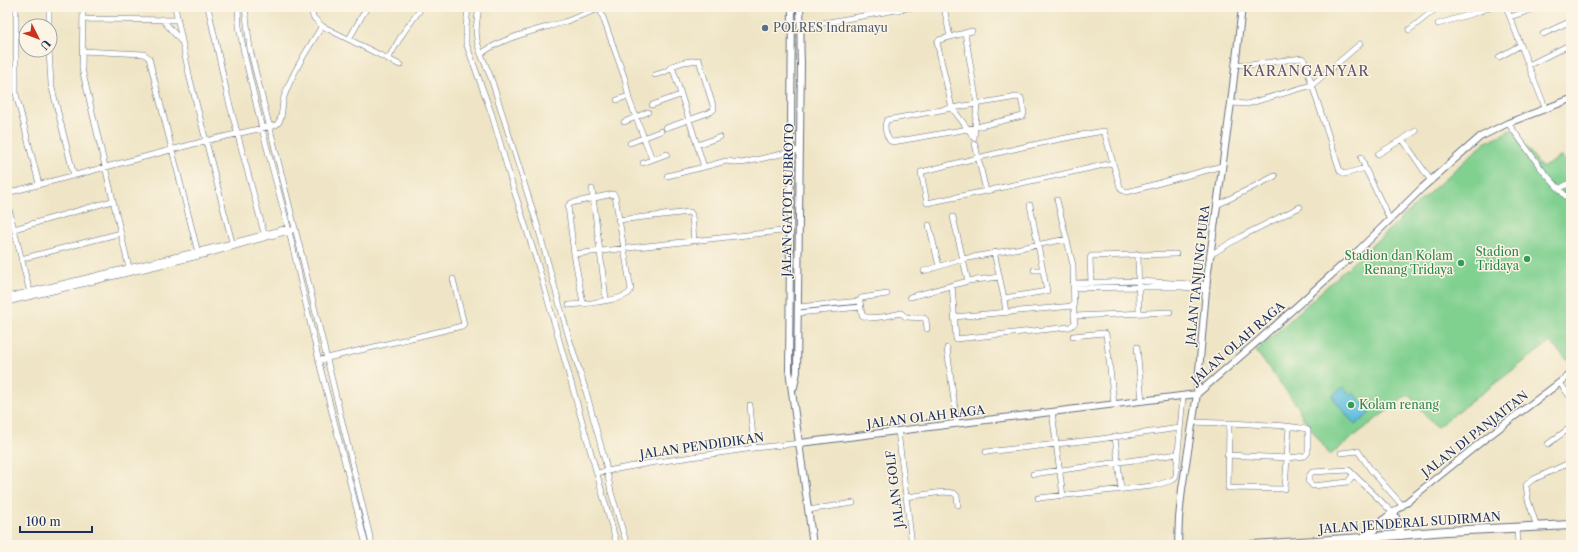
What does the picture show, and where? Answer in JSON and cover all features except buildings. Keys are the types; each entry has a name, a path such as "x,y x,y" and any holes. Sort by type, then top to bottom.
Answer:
{"main road":[{"path":"1363,538 1393,513 1402,535"},
{"name":"JALAN JENDERAL SUDIRMAN","path":"1252,545 1446,531 1571,525"}],"street":[{"path":"16,7 15,88 40,184"},
{"path":"49,7 49,18"},
{"path":"83,7 82,69 112,202 130,273"},
{"path":"175,7 205,141 233,245"},
{"path":"208,7 228,98 264,236"},
{"path":"238,7 242,46 262,129 289,229 319,360 366,545"},
{"path":"245,7 250,49 372,545"},
{"path":"311,7 313,17 322,26 400,65"},
{"path":"349,39 367,7"},
{"path":"388,59 422,7"},
{"path":"468,7 466,32 467,47 492,115 601,472 611,492 628,545"},
{"path":"479,7 476,37 481,54 492,78 585,388 617,545"},
{"name":"JALAN GATOT SUBROTO","path":"792,7 789,370 813,545"},
{"name":"JALAN GATOT SUBROTO","path":"793,392 797,372 801,63 800,7"},
{"path":"845,8 852,7"},
{"path":"801,27 880,10 913,7"},
{"path":"944,7 950,37"},
{"name":"JALAN TANJUNG PURA","path":"1178,545 1182,489 1197,394 1210,255 1231,103 1242,7"},
{"path":"1409,30 1438,7"},
{"path":"1438,24 1478,12 1489,7"},
{"path":"1506,7 1546,110"},
{"path":"1510,17 1539,7"},
{"path":"481,54 492,46 600,8 625,79 628,96 652,159"},
{"path":"83,18 178,20"},
{"path":"162,19 182,42"},
{"path":"1543,34 1571,21"},
{"path":"7,193 205,141 276,126 280,122 283,100 293,75 322,26"},
{"path":"965,33 977,104 974,138 952,108 937,42 939,40 972,31"},
{"path":"1231,103 1248,104 1312,85 1360,44"},
{"path":"1529,65 1571,44"},
{"path":"1499,57 1521,45"},
{"path":"82,51 144,54 149,58 198,253"},
{"path":"49,58 49,75 74,176"},
{"path":"1235,64 1249,65 1302,58 1304,60 1340,171 1345,174 1365,168"},
{"path":"630,143 664,129 713,112 714,109 699,62 697,60 672,66 667,71 655,75"},
{"path":"672,66 704,167"},
{"path":"652,105 680,95"},
{"path":"617,100 628,96"},
{"path":"1017,96 1021,98 1024,113 1023,116 968,129 898,142 893,142 888,139 885,125 887,120 977,104 1017,96"},
{"name":"JALAN OLAH RAGA","path":"800,443 1197,394 1258,341 1390,220 1422,188 1480,137 1508,123 1571,100"},
{"path":"624,122 648,112"},
{"path":"1508,123 1543,171 1571,202"},
{"path":"1113,163 927,203 921,172 1064,138 1104,131 1120,187 1124,192 1222,166"},
{"path":"1378,154 1416,131"},
{"path":"697,145 720,137"},
{"path":"1403,140 1431,181"},
{"path":"975,144 986,191"},
{"path":"667,176 726,161 742,163 799,150"},
{"path":"642,163 667,154"},
{"path":"1361,157 1390,220"},
{"path":"1217,205 1275,176"},
{"path":"1559,189 1571,182"},
{"path":"592,189 606,300"},
{"path":"569,305 583,304 606,300 624,296 630,292 624,249 614,195 612,194 571,203 568,206 574,254 583,304"},
{"path":"952,285 956,338 1070,327 1075,323 1073,306 1073,265 1058,200"},
{"path":"7,201 30,294"},
{"path":"14,229 112,202"},
{"path":"1004,298 1047,291 1030,206"},
{"path":"1210,255 1242,236 1300,207"},
{"path":"618,220 690,212 692,215 694,240"},
{"path":"953,217 968,281"},
{"path":"929,225 939,266"},
{"path":"7,302 129,266 233,245 295,227"},
{"path":"574,254 791,230"},
{"path":"22,259 121,233"},
{"path":"924,271 963,259 994,252 1067,239"},
{"path":"994,252 1006,313"},
{"path":"7,296 30,294 130,273 198,253"},
{"path":"1138,254 1139,313"},
{"path":"1091,283 1090,258 1092,256 1176,254"},
{"path":"1034,270 1043,270"},
{"path":"541,273 550,271"},
{"path":"910,297 968,281 999,277"},
{"path":"319,360 462,326 464,324 453,279"},
{"path":"1074,286 1091,283 1207,287"},
{"path":"1074,286 1139,284"},
{"path":"886,294 862,298 860,304 862,315 867,318 901,313 906,317 924,318 926,320 927,329"},
{"path":"798,310 860,304"},
{"path":"954,317 1073,306"},
{"path":"1074,316 1170,312"},
{"path":"1073,336 1106,334 1114,404"},
{"path":"1137,347 1142,401"},
{"path":"947,348 957,424"},
{"name":"JALAN DI PANJAITAN","path":"1393,513 1486,438 1571,374"},
{"path":"325,384 332,381"},
{"path":"1560,383 1571,398"},
{"path":"1038,498 1153,486 1173,480 1176,476 1182,396"},
{"path":"750,405 754,448"},
{"path":"1052,412 1063,496"},
{"path":"1193,422 1307,429 1308,452 1305,456 1288,458 1227,455"},
{"path":"1229,424 1227,455 1228,488 1285,489 1289,427"},
{"path":"1548,444 1571,427"},
{"path":"986,452 1180,428"},
{"name":"JALAN GOLF","path":"898,431 912,545"},
{"path":"1115,437 1121,489"},
{"name":"JALAN PENDIDIKAN","path":"601,472 650,463 800,443"},
{"path":"1341,453 1358,451 1371,470 1402,505"},
{"path":"1034,474 1178,454"},
{"path":"1537,527 1530,506 1526,485 1532,480 1571,462"},
{"path":"1353,475 1348,482 1313,486 1308,481 1312,472 1349,470 1393,513"},
{"path":"906,497 943,492 954,493 957,496 958,505"},
{"path":"808,510 852,503"},
{"path":"1517,528 1518,545"}],"green space":[{"name":"Stadion dan Kolam Renang Tridaya","path":"1513,129 1542,168 1562,156 1571,169 1571,364 1550,342 1436,428 1410,396 1406,396 1330,455 1299,412 1299,408 1256,351 1484,143"},
{"path":"1390,521 1393,521 1396,530 1378,533 1378,532"}],"water":[{"name":"Kolam renang","path":"1343,387 1350,395 1354,393 1370,413 1355,425 1332,396"}],"place":[{"name":"POLRES Indramayu","path":"765,28"},
{"name":"Stadion Tridaya","path":"1527,259"},
{"name":"Stadion dan Kolam Renang Tridaya","path":"1461,263"},
{"name":"Kolam renang","path":"1351,405"}],"district":[{"name":"KARANGANYAR","path":"1306,71"}]}
